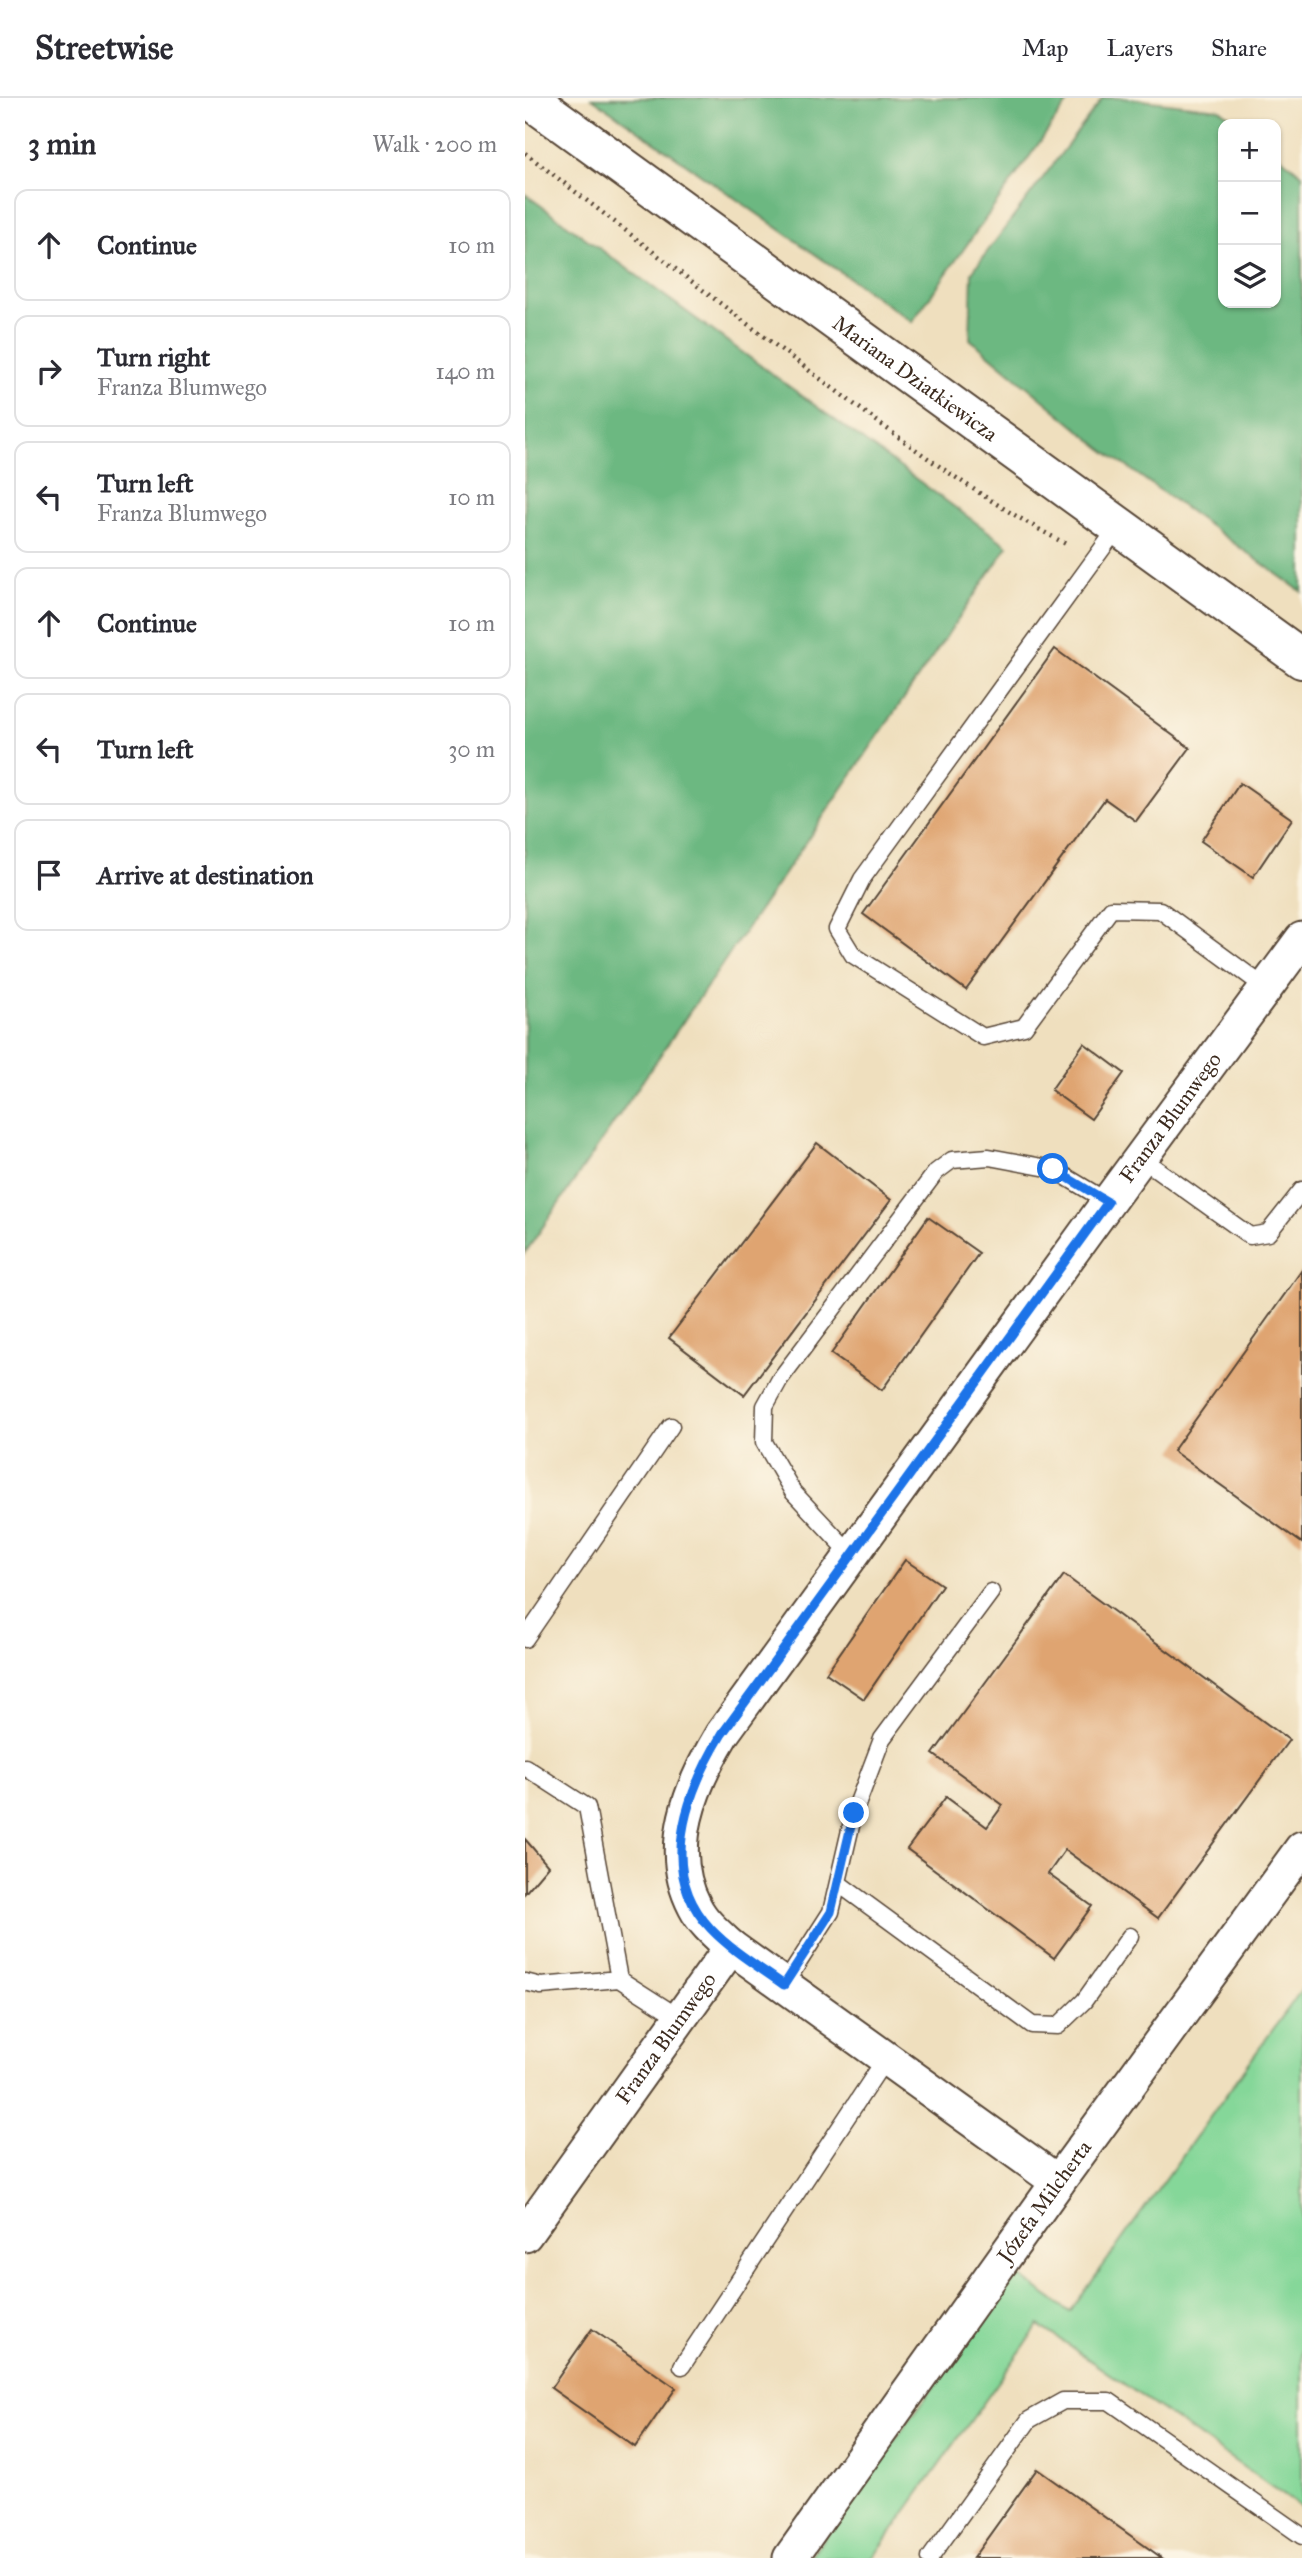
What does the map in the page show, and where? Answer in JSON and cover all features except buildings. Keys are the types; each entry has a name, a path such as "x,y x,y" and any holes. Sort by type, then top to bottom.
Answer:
{"street":[{"name":"Mariana Dziatkiewicza","path":"528,98 1302,659"},
{"name":"Franza Blumwego","path":"525,2235 731,1947 695,1907 684,1877 683,1824 689,1799 702,1768 722,1734 1302,939"},
{"name":"Józefa Milcherta","path":"790,2558 1058,2182 1302,1848"},
{"path":"731,1947 1058,2182"}],"lane":[{"path":"1118,527 862,878 837,929 853,955 983,1037 1024,1027 1111,909 1160,910 1266,988"},
{"path":"852,1555 793,1492 764,1442 765,1406 781,1379 936,1172 952,1160 989,1157 1053,1169 1108,1202"},
{"path":"1141,1158 1250,1236 1268,1233 1302,1190"},
{"path":"525,1639 671,1426"},
{"path":"784,1985 831,1912 854,1813 882,1739 991,1592"},
{"path":"525,1767 587,1807 619,1979"},
{"path":"838,1883 1032,2025 1058,2025 1084,2001 1130,1936"},
{"path":"525,1982 541,1986 619,1979 680,2018"},
{"path":"682,2366 886,2058"},
{"path":"930,2558 1029,2420 1063,2401 1109,2401 1302,2536"}],"path":[{"path":"525,153 757,332 954,478 1020,520 1095,559"}],"green space":[{"path":"592,98 1071,98 912,322"},
{"path":"1103,98 1220,109 1233,119 1218,119 1218,308 1281,308 1281,157 1302,174 1302,592 1101,448 970,339 972,272"},
{"path":"525,194 1008,546 525,1253"},
{"path":"1302,1989 1302,2508 1039,2325 873,2558 809,2558 1016,2274 1070,2312"}],"route":[{"path":"854,1813 831,1912 784,1985 731,1947 702,1919 695,1907 684,1877 682,1846 683,1824 689,1799 702,1768 722,1734 1108,1202 1053,1169"}]}
